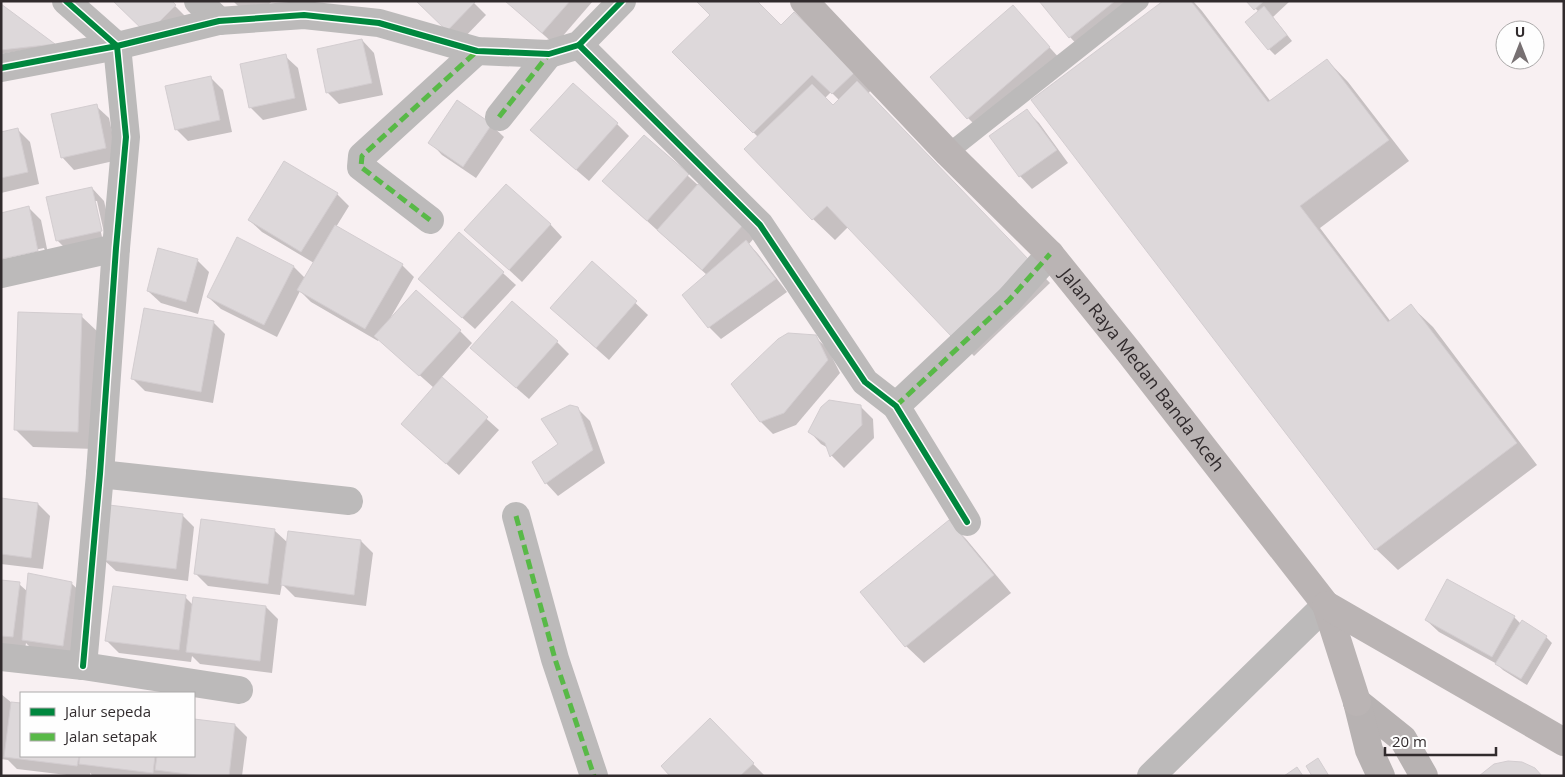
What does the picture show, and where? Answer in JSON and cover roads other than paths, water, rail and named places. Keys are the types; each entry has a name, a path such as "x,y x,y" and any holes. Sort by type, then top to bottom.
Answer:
{"highway":[{"name":"Jalan Raya Medan Banda Aceh","path":"804,1 948,153 1050,254 1326,605 1357,702"},
{"path":"1326,605 1564,742"}],"main road":[{"path":"1357,702 1368,750 1381,776"},
{"path":"1357,702 1403,739 1424,776"}],"street":[{"path":"66,1 117,46 126,137 83,666"},
{"path":"198,1 219,21"},
{"path":"356,1 378,23"},
{"path":"1,68 117,46 219,21 304,15 378,23 477,51 549,54 579,45 622,1"},
{"path":"579,45 760,225 864,382 896,406 968,522"},
{"path":"430,220 361,167 362,156 477,51"},
{"path":"499,117 549,54"},
{"path":"1,274 116,248"},
{"path":"896,406 1009,300 1050,254"},
{"path":"100,474 349,501"},
{"path":"516,516 555,659 594,776"},
{"path":"1152,776 1326,605"},
{"path":"1,657 83,666 239,690"}],"lane":[{"path":"948,153 1140,1"}]}
